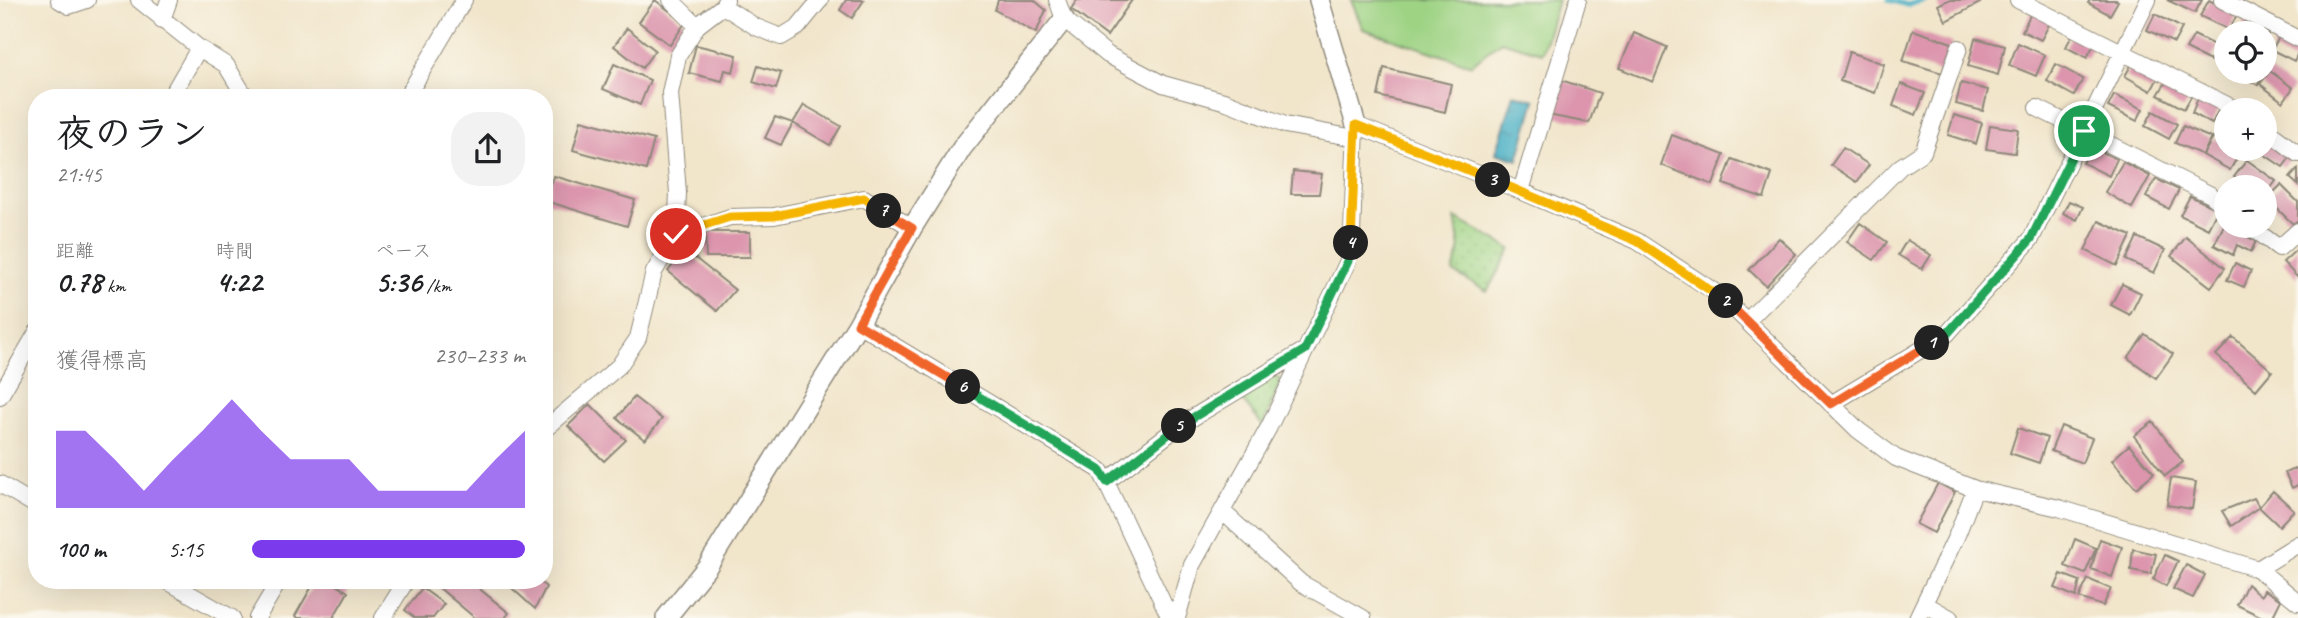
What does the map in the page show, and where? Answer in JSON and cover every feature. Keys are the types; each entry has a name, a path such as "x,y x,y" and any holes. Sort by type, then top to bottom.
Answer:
{"street":[{"path":"59,0 69,6 87,0"},
{"path":"139,0 199,48 226,65 241,89"},
{"path":"162,20 169,0"},
{"path":"411,89 464,0"},
{"path":"671,0 696,26"},
{"path":"553,422 619,366 632,348 638,338 654,272 676,234 678,193 670,93 678,56 696,26 725,3 756,27 781,37 798,27 820,0"},
{"path":"1057,0 1064,19 1108,55 1163,84 1227,102 1285,125 1355,132 1521,191 1637,241 1721,296 1858,430 1896,458 1975,489 2059,508 2258,569 2298,602"},
{"path":"1177,618 1192,565 1269,427 1348,261 1352,235 1355,132 1318,0"},
{"path":"1521,191 1578,0"},
{"path":"2018,0 2214,98"},
{"path":"1831,404 1947,334 2031,239 2148,0"},
{"path":"2222,0 2298,39"},
{"path":"666,618 707,566 858,324 912,228 962,148 1064,19"},
{"path":"175,89 199,48"},
{"path":"1747,321 1900,167 1923,152 1959,48"},
{"path":"2037,108 2214,197"},
{"path":"2277,138 2298,154"},
{"path":"676,234 730,217 774,216 864,198 912,228"},
{"path":"2266,238 2279,248 2298,231"},
{"path":"858,324 1100,470 1170,618"},
{"path":"0,396 28,348"},
{"path":"1107,482 1179,426 1305,350"},
{"path":"0,484 28,501"},
{"path":"1950,618 1920,611 1958,535 1975,489"},
{"path":"1222,511 1301,583 1363,618"},
{"path":"2258,569 2298,544"},
{"path":"181,589 232,618"},
{"path":"257,618 274,589"},
{"path":"383,618 401,589"}],"green space":[{"path":"1351,0 1558,0 1542,53 1501,41 1471,65 1363,29"},
{"path":"1455,218 1511,249 1487,291 1453,272 1460,248"},
{"path":"1273,375 1281,380 1263,426 1239,396"}],"water":[{"path":"1514,94 1535,100 1518,160 1496,153"}],"building":[{"path":"655,0 685,23 670,45 639,22"},
{"path":"846,0 864,0 852,18 840,10"},
{"path":"998,0 1034,0 1046,10 1036,33 995,10"},
{"path":"1077,0 1132,0 1107,36 1071,9"},
{"path":"1948,0 1978,0 1980,3 1946,21 1938,5"},
{"path":"2090,0 2118,1 2110,15 2088,3"},
{"path":"2167,0 2202,0 2195,13"},
{"path":"2209,0 2237,15 2234,21 2214,23 2200,16"},
{"path":"2032,11 2051,21 2041,40 2022,31"},
{"path":"2155,14 2182,28 2174,43 2147,30"},
{"path":"627,28 655,50 642,68 614,46"},
{"path":"1913,30 1952,43 1942,73 1903,61"},
{"path":"2074,31 2095,42 2087,58 2066,47"},
{"path":"1634,33 1667,47 1653,82 1619,68"},
{"path":"2194,35 2214,45 2214,54 2210,61 2186,49"},
{"path":"2280,35 2298,45 2294,61 2277,52"},
{"path":"1975,38 2005,46 1998,75 1968,66"},
{"path":"2018,43 2045,55 2036,76 2009,65"},
{"path":"696,45 737,55 733,72 725,70 722,81 689,73"},
{"path":"1849,52 1884,64 1875,93 1840,81"},
{"path":"2133,62 2159,76 2151,91 2125,76"},
{"path":"614,64 650,80 640,105 603,89"},
{"path":"2056,64 2083,79 2074,96 2047,81"},
{"path":"758,66 781,73 776,89 753,82"},
{"path":"1384,68 1451,84 1445,112 1378,96"},
{"path":"2277,76 2293,88 2283,102 2260,84 2277,84"},
{"path":"1561,80 1600,93 1589,123 1548,115"},
{"path":"2167,80 2192,95 2184,109 2158,95"},
{"path":"1961,83 1988,90 1983,111 1956,104"},
{"path":"1901,84 1925,93 1916,115 1893,106"},
{"path":"2114,95 2143,109 2137,121 2108,107"},
{"path":"2198,98 2214,106 2214,120 2212,124 2192,113"},
{"path":"804,105 841,126 830,145 793,123"},
{"path":"2153,111 2177,124 2169,139 2145,126"},
{"path":"1954,115 1982,123 1976,144 1948,135"},
{"path":"775,117 793,123 781,145 765,138"},
{"path":"581,120 654,140 646,170 573,150"},
{"path":"1990,125 2018,129 2015,153 1986,149"},
{"path":"2183,126 2211,138 2203,155 2175,143"},
{"path":"1672,135 1724,155 1713,185 1661,165"},
{"path":"2213,138 2214,161 2235,161 2230,170 2203,155"},
{"path":"2091,147 2117,159 2109,176 2083,163"},
{"path":"2277,147 2291,156 2283,167 2274,161 2277,161"},
{"path":"1843,148 1869,165 1857,182 1831,165"},
{"path":"1732,159 1772,174 1764,198 1723,184"},
{"path":"2248,161 2268,175 2236,175"},
{"path":"2123,162 2150,176 2132,208 2105,192"},
{"path":"2298,169 2298,185 2290,178"},
{"path":"1293,171 1322,174 1319,194 1291,194"},
{"path":"554,176 635,200 627,226 553,203"},
{"path":"2156,179 2179,190 2169,209 2146,197"},
{"path":"2281,185 2298,202 2298,220 2293,224 2277,209 2277,189"},
{"path":"2190,196 2214,207 2214,217 2208,229 2180,215"},
{"path":"2069,201 2083,207 2077,220 2063,213"},
{"path":"2099,221 2131,236 2117,266 2085,250"},
{"path":"1860,223 1887,242 1874,260 1847,242"},
{"path":"705,232 750,232 750,257 706,257"},
{"path":"2137,237 2165,250 2154,273 2126,260"},
{"path":"2186,237 2225,268 2211,287 2171,256"},
{"path":"1779,238 1796,254 1766,286 1749,270"},
{"path":"2218,238 2250,238 2256,241 2251,252 2237,245 2233,255 2214,245"},
{"path":"1907,240 1931,255 1922,269 1898,255"},
{"path":"2298,248 2298,278 2283,262"},
{"path":"685,250 735,290 717,311 668,271"},
{"path":"2235,263 2251,271 2244,287 2227,280"},
{"path":"2122,284 2141,293 2130,315 2111,305"},
{"path":"2145,334 2173,354 2156,378 2128,358"},
{"path":"2233,337 2272,371 2256,390 2216,355"},
{"path":"634,397 662,419 645,440 617,418"},
{"path":"590,404 626,440 604,461 568,426"},
{"path":"2153,422 2183,462 2165,476 2134,436"},
{"path":"2061,426 2092,438 2082,463 2051,451"},
{"path":"2018,428 2047,438 2039,463 2010,453"},
{"path":"2129,445 2154,473 2136,488 2112,460"},
{"path":"2298,467 2298,485 2292,488 2285,473"},
{"path":"2171,478 2196,482 2192,509 2167,505"},
{"path":"1938,483 1955,492 1934,533 1916,524"},
{"path":"2273,491 2294,510 2279,526 2259,507"},
{"path":"2254,498 2259,507 2231,526 2222,511"},
{"path":"2075,539 2096,548 2085,574 2065,566"},
{"path":"2100,539 2122,547 2112,577 2091,569"},
{"path":"2133,549 2156,554 2151,574 2131,570"},
{"path":"2165,555 2178,561 2166,586 2153,579"},
{"path":"2186,565 2205,575 2193,598 2173,589"},
{"path":"2061,574 2080,581 2076,597 2055,588"},
{"path":"2088,579 2111,589 2103,606 2079,598"},
{"path":"2247,584 2261,596 2264,590 2281,600 2272,618 2264,618 2237,605"},
{"path":"310,589 343,589 348,592 333,618 295,616"},
{"path":"421,589 444,604 433,618 415,618 405,610"},
{"path":"441,589 480,589 509,613 505,618 475,618"},
{"path":"513,589 545,589 535,609"}],"waterway":[{"path":"1889,0 1907,5 1926,0"}],"route":[{"path":"676,234 730,217 774,216 864,198 912,228 858,324 1100,470 1107,482 1179,426 1305,350 1348,261 1352,235 1356,125 1637,241 1721,296 1831,404 1947,334 2031,239 2084,131"}]}
